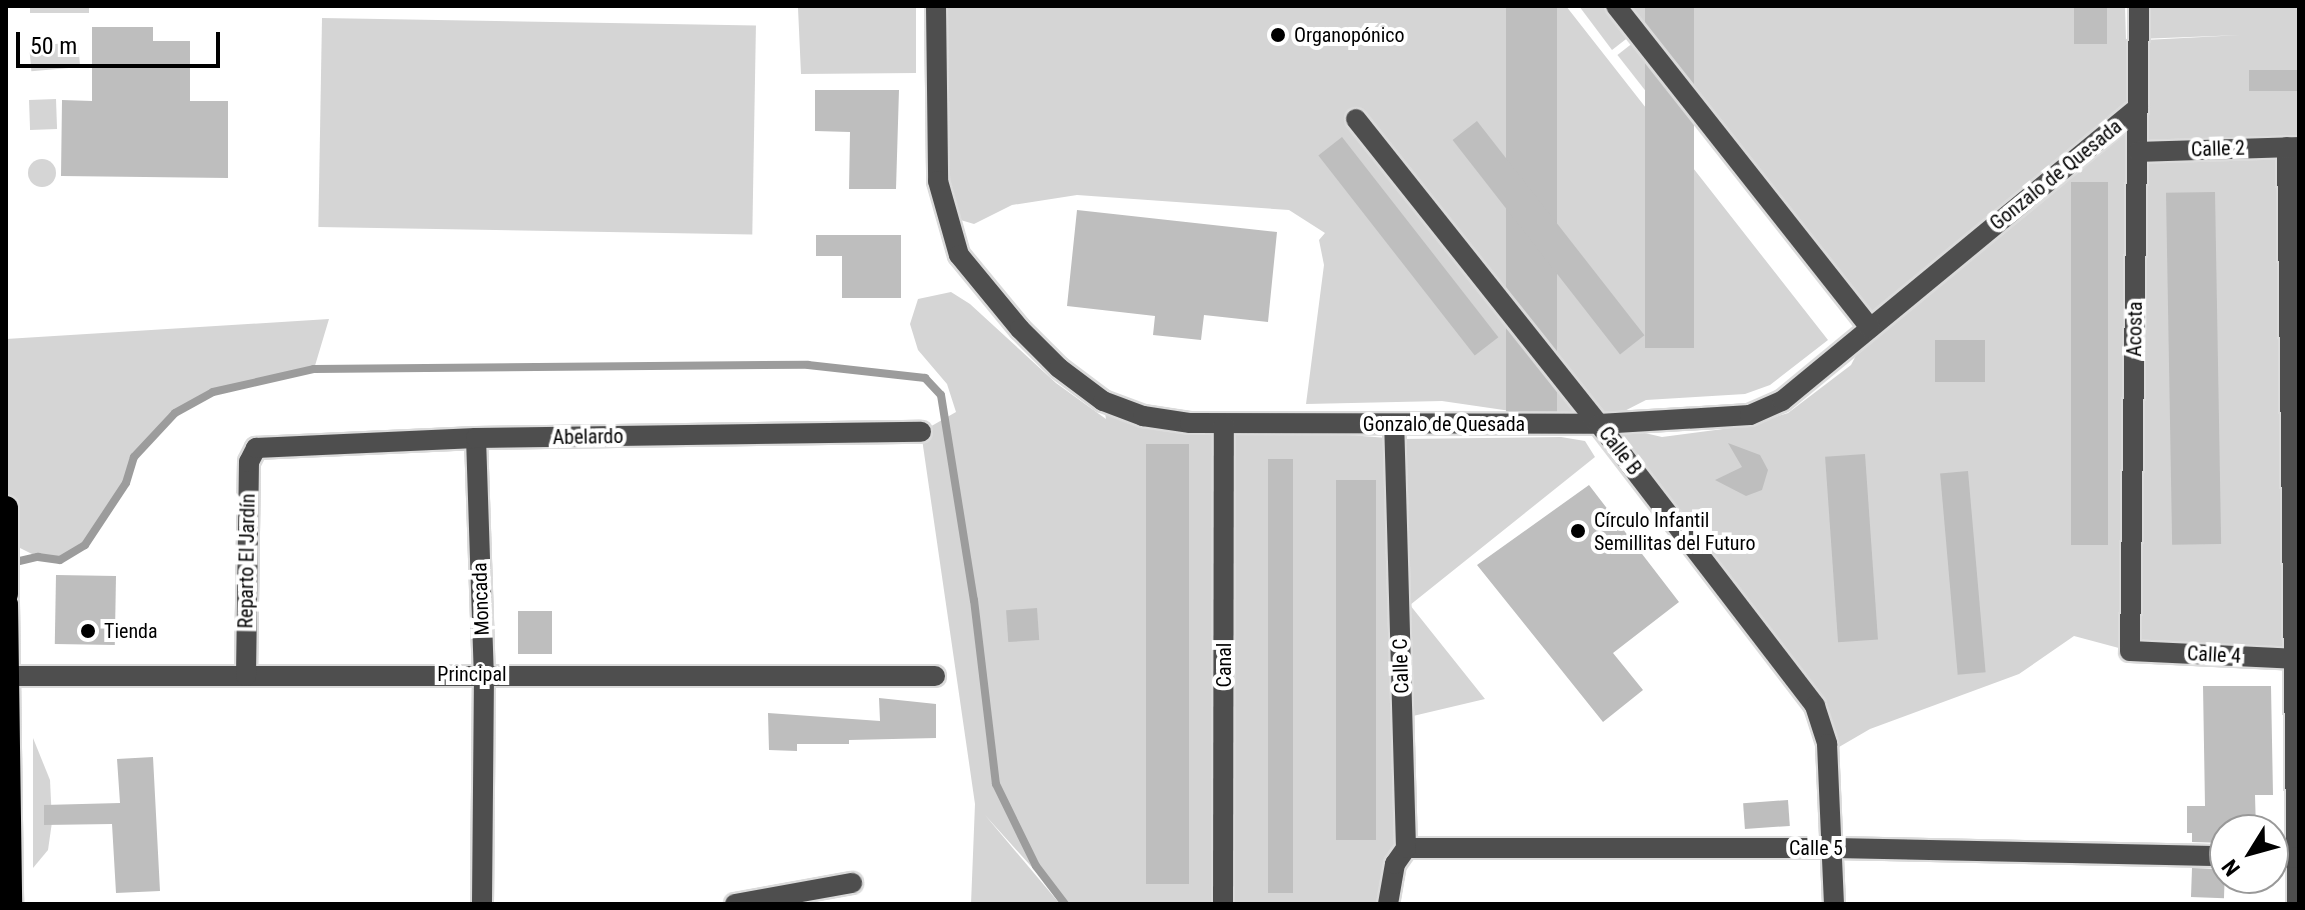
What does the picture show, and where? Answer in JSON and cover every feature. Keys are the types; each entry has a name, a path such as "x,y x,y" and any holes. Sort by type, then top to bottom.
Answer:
{"highway":[{"path":"6,508 6,594"},
{"path":"6,604 10,904"}],"street":[{"name":"Gonzalo de Quesada","path":"936,6 938,181 959,255 1020,329 1103,401 1143,416 1224,425 1599,424 1750,415 1782,401 2138,108"},
{"path":"1616,6 1870,328"},
{"name":"Acosta","path":"2130,651 2139,6"},
{"name":"Calle B","path":"1356,119 1599,424 1815,706 1827,744 1835,848 1834,904"},
{"path":"2293,147 2297,904"},
{"name":"Calle 2","path":"2138,152 2293,147"},
{"name":"Calle C","path":"1388,904 1395,864 1406,848 1394,424"},
{"name":"Canal","path":"1223,904 1224,425"},
{"name":"Abelardo","path":"256,448 476,438 921,432"},
{"name":"Moncada","path":"476,438 484,674 482,904"},
{"name":"Reparto El Jardín","path":"246,676 249,462 256,448"},
{"name":"Calle 4","path":"2130,651 2296,659"},
{"name":"Principal","path":"8,676 935,676"},
{"name":"Calle 5","path":"1406,848 1835,848 2209,856"},
{"path":"735,904 852,883"}],"shaded area":[{"path":"30,6 89,6 89,13 30,13"},
{"path":"764,6 916,6 916,73 801,74 798,8"},
{"path":"935,6 1566,6 1828,340 1770,385 1745,394 1646,400 1601,423 1662,437 1746,426 1788,413 1851,365 1870,328 1617,6 2125,6 2126,41 2241,35 2139,39 2139,6 2299,6 2299,659 2130,651 2074,636 2019,674 1870,729 1827,754 1815,706 1599,424 1442,401 1306,404 1324,265 1319,240 1325,233 1289,210 1077,195 1012,205 974,224 947,216"},
{"path":"1579,6 1607,6 1630,36 1612,50"},
{"path":"322,18 756,26 752,235 318,227"},
{"path":"78,42 80,67 31,71 29,46"},
{"path":"1634,42 1672,91 1656,104 1617,55"},
{"path":"56,99 57,129 30,130 29,100"},
{"path":"42,159 52,163 56,173 52,183 42,187 32,183 28,173 32,163"},
{"path":"951,292 970,304 1056,383 1106,419 1103,401 1224,425 1400,439 1561,437 1585,441 1595,457 1410,605 1485,699 1413,716 1406,848 1391,904 1065,904 985,815 1060,904 971,904 975,804 921,432 956,412 947,384 918,350 910,324 918,299"},
{"path":"329,319 314,369 213,392 155,430 85,545 60,560 38,557 6,541 6,339"},
{"path":"33,738 50,780 52,822 48,850 33,868"}],"building":[{"path":"1506,6 1557,6 1557,432 1506,432"},
{"path":"1645,6 1694,6 1694,348 1645,348"},
{"path":"2074,6 2107,6 2107,44 2074,44"},
{"path":"92,27 153,27 153,41 190,41 190,101 228,101 228,178 61,176 62,100 92,101"},
{"path":"2249,70 2299,70 2299,91 2249,91"},
{"path":"815,90 899,90 896,189 849,189 850,132 815,131"},
{"path":"1477,121 1644,335 1620,354 1453,140"},
{"path":"1342,137 1498,337 1475,356 1318,155"},
{"path":"2071,182 2108,182 2108,545 2071,545"},
{"path":"2215,192 2221,544 2172,545 2166,193"},
{"path":"1077,210 1277,232 1268,322 1204,315 1201,340 1153,335 1155,316 1067,306"},
{"path":"816,235 901,235 901,298 842,298 842,256 816,256"},
{"path":"1935,340 1985,340 1985,382 1935,382"},
{"path":"1728,443 1760,455 1768,470 1762,490 1746,496 1715,480 1742,467"},
{"path":"1146,444 1189,444 1189,884 1146,884"},
{"path":"1865,454 1878,640 1838,642 1825,457"},
{"path":"1268,459 1293,459 1293,893 1268,893"},
{"path":"1968,471 1986,672 1958,675 1940,473"},
{"path":"1336,480 1376,480 1376,840 1336,840"},
{"path":"1589,485 1679,602 1613,653 1643,690 1603,722 1477,565"},
{"path":"56,575 116,576 115,645 55,644"},
{"path":"1037,608 1039,640 1008,642 1006,610"},
{"path":"518,611 552,611 552,654 518,654"},
{"path":"2203,686 2271,686 2273,795 2255,795 2256,814 2209,814 2209,843 2192,842 2192,833 2187,833 2187,806 2205,806"},
{"path":"879,698 936,704 936,738 849,740 849,744 797,744 797,751 769,750 768,713 880,721"},
{"path":"153,757 160,891 116,893 112,824 44,825 44,805 120,803 117,759"},
{"path":"1788,800 1790,826 1745,829 1743,803"},
{"path":"2192,868 2209,869 2209,894 2224,894 2224,898 2191,897"}],"waterway":[{"path":"11,563 38,557 60,560 85,545 126,483 134,457 175,413 213,392 314,369 808,365 925,378 941,395 974,600 996,784 1036,866 1065,904"}],"place":[{"name":"Organopónico","path":"1278,35"},
{"name":"Círculo Infantil Semillitas del Futuro","path":"1578,531"},
{"name":"Tienda","path":"88,631"}]}
